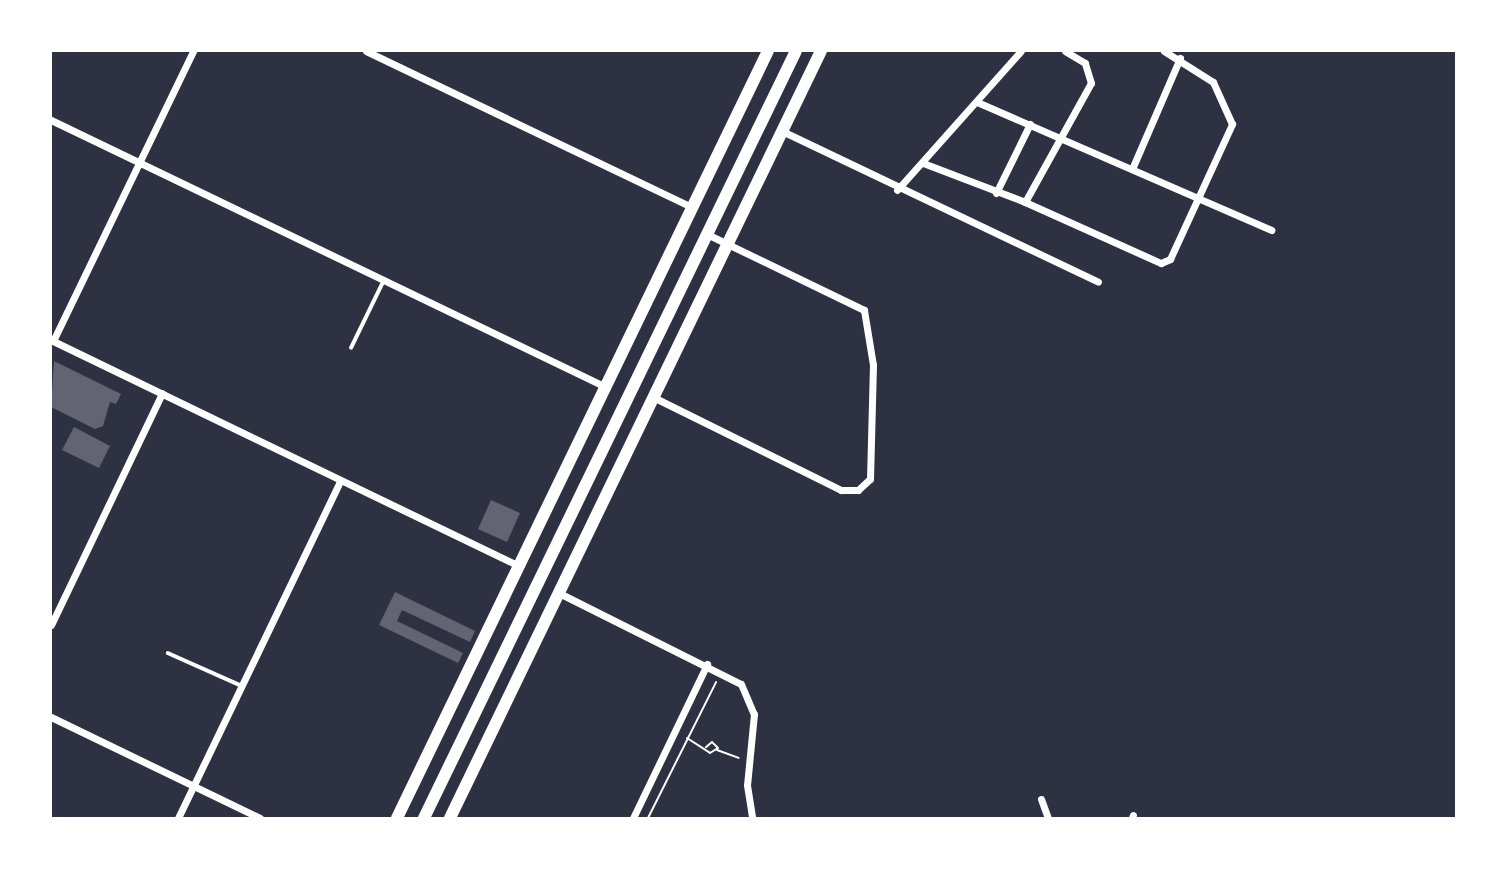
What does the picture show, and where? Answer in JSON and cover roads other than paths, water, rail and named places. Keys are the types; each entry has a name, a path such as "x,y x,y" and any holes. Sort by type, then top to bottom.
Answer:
{"main road":[{"path":"397,818 768,51"},
{"path":"425,818 796,51"},
{"path":"450,818 821,51"}],"street":[{"path":"193,51 52,340 520,566"},
{"path":"366,51 693,208"},
{"path":"897,190 1021,51"},
{"path":"1025,202 1065,139 1091,83 1085,63 1065,51"},
{"path":"923,163 1025,202 1161,263 1170,259 1200,199 1232,124 1213,82 1180,58 1164,51"},
{"path":"1132,169 1180,58"},
{"path":"976,102 1270,230"},
{"path":"51,120 606,387"},
{"path":"996,193 1030,124"},
{"path":"782,131 897,190 1098,282"},
{"path":"653,397 841,490 867,484 872,467 868,316 855,301 706,233"},
{"path":"51,623 162,393"},
{"path":"178,818 341,480"},
{"path":"559,593 707,664 741,684 752,705 747,785 752,818"},
{"path":"633,818 707,664"},
{"path":"51,717 260,818"},
{"path":"1041,799 1048,818"}],"lane":[{"path":"351,348 384,280"},
{"path":"168,653 242,686"}]}
